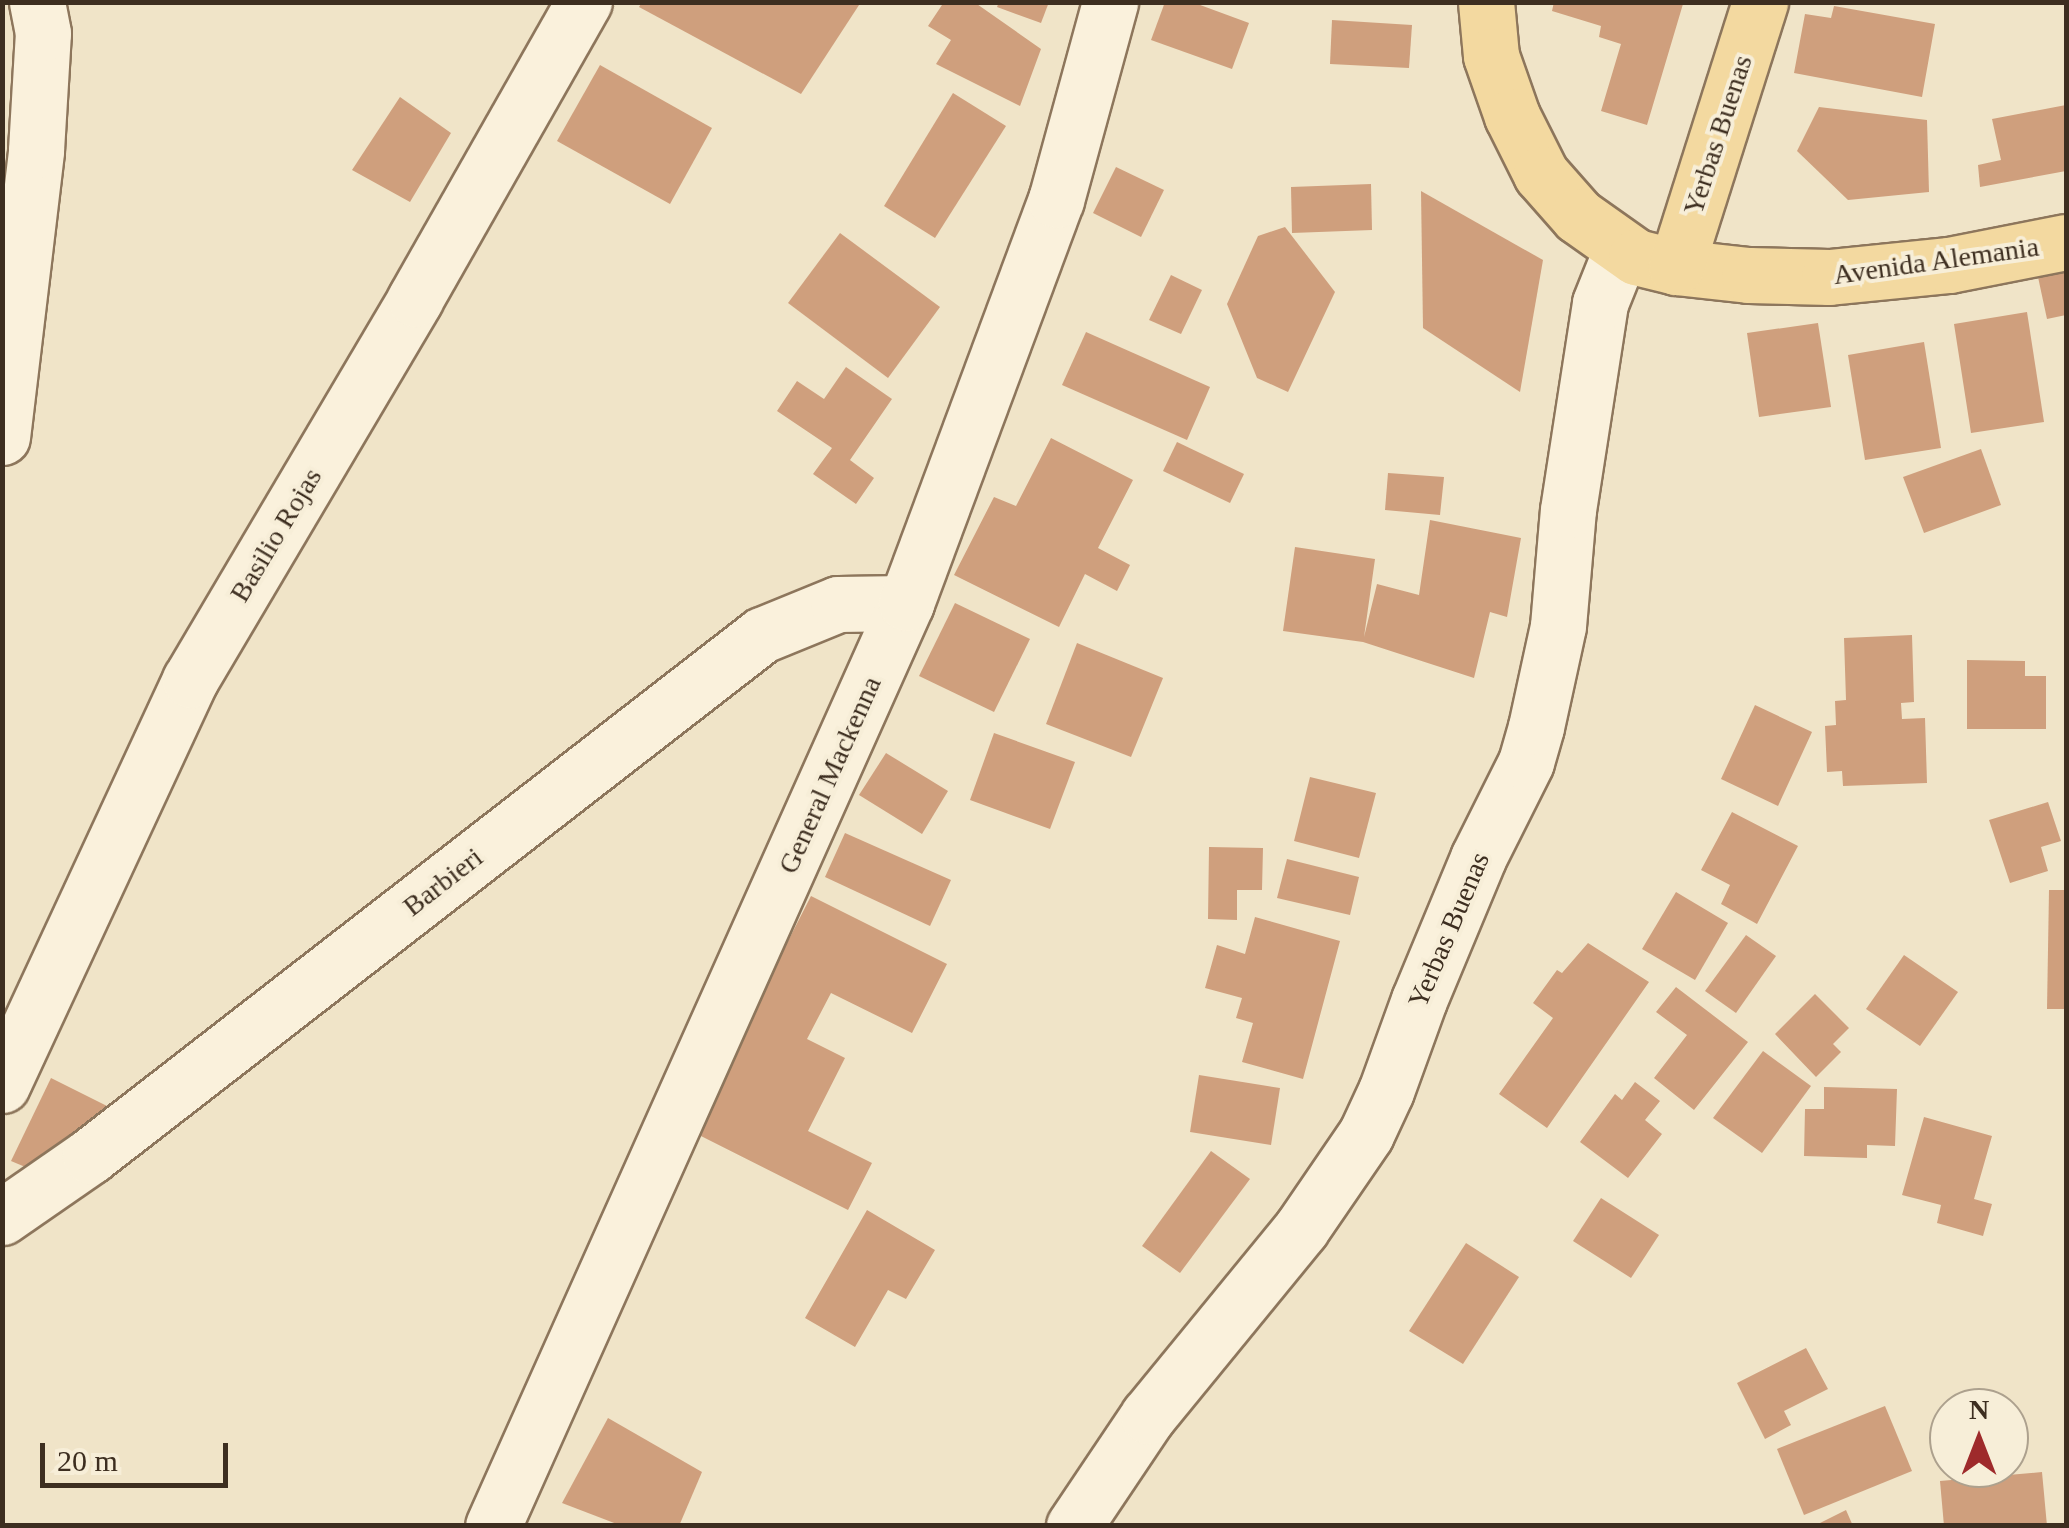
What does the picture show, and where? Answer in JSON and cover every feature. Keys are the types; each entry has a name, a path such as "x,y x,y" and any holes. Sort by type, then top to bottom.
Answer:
{"main road":[{"name":"Avenida Alemania","path":"1486,2 1491,56 1512,116 1540,174 1578,216 1622,248 1676,267 1829,277 1949,265 2066,242"},
{"name":"Yerbas Buenas","path":"1676,267 1760,2"}],"street":[{"path":"2,24 13,2"},
{"path":"2,438 36,150 43,33 37,2"},
{"name":"Basilio Rojas","path":"2,1085 190,680 415,299 584,2"},
{"name":"General Mackenna","path":"493,1526 906,603 1056,200 1110,2"},
{"name":"Yerbas Buenas","path":"1074,1526 1148,1416 1301,1229 1366,1134 1386,1091 1418,1000 1478,858 1526,762 1536,727 1558,626 1568,510 1600,303 1622,248"},
{"name":"Barbieri","path":"2,1218 90,1156 762,635 838,604 906,603"}],"building":[{"path":"642,2 861,2 801,94 639,7"},
{"path":"944,2 974,2 1041,49 1020,106 936,64 951,40 928,26"},
{"path":"999,2 1049,2 1041,23 997,7"},
{"path":"1165,2 1192,2 1249,23 1232,69 1151,40"},
{"path":"1554,2 1683,4 1647,125 1601,111 1621,44 1599,37 1601,26 1552,11"},
{"path":"1834,6 1935,24 1922,97 1794,73 1805,14 1831,18"},
{"path":"1332,20 1412,25 1409,68 1330,64"},
{"path":"600,65 712,128 670,204 557,141"},
{"path":"953,93 1006,126 935,238 884,206"},
{"path":"400,97 451,133 410,202 352,170"},
{"path":"2066,105 2066,171 1980,187 1978,165 2001,160 1992,119"},
{"path":"1819,107 1927,120 1929,192 1848,200 1797,151"},
{"path":"1116,167 1164,190 1141,237 1093,213"},
{"path":"1371,184 1372,230 1292,233 1291,187"},
{"path":"1421,191 1543,260 1520,392 1423,328"},
{"path":"1285,227 1335,292 1288,392 1257,378 1227,304 1258,236"},
{"path":"840,233 940,307 888,378 788,303"},
{"path":"2066,257 2066,315 2047,319 2035,263"},
{"path":"1171,275 1202,290 1181,334 1149,320"},
{"path":"2027,312 2044,422 1971,433 1954,324"},
{"path":"1818,323 1831,407 1759,417 1747,333"},
{"path":"1086,332 1210,387 1187,440 1062,385"},
{"path":"1924,342 1941,448 1865,460 1848,355"},
{"path":"846,367 892,399 850,460 874,478 856,504 813,474 832,448 777,411 797,381 824,399"},
{"path":"1051,438 1133,480 1098,548 1130,565 1117,591 1085,574 1059,627 954,575 994,497 1016,506"},
{"path":"1177,442 1244,474 1230,503 1163,471"},
{"path":"1981,449 2001,505 1924,533 1903,477"},
{"path":"1388,473 1444,477 1440,515 1385,510"},
{"path":"1430,520 1521,538 1507,617 1490,612 1474,678 1363,642 1283,631 1295,547 1375,559 1364,637 1377,584 1419,595"},
{"path":"955,603 1030,639 994,712 919,676"},
{"path":"1912,635 1914,702 1901,703 1902,719 1925,718 1927,783 1843,786 1842,771 1827,772 1825,726 1836,725 1835,701 1846,700 1844,638"},
{"path":"1077,643 1163,678 1131,757 1046,724"},
{"path":"1967,660 2025,661 2025,676 2046,676 2046,729 1967,729"},
{"path":"1755,705 1812,732 1778,806 1721,779"},
{"path":"994,733 1075,762 1050,829 970,800"},
{"path":"886,753 948,791 922,834 859,795"},
{"path":"1310,777 1376,793 1359,858 1294,841"},
{"path":"2048,802 2061,841 2041,847 2048,871 2010,883 1989,820"},
{"path":"1732,812 1798,846 1757,924 1721,904 1730,885 1701,870"},
{"path":"845,833 951,880 930,926 825,877"},
{"path":"1209,847 1263,848 1262,890 1237,890 1237,920 1208,919"},
{"path":"1287,859 1359,877 1350,915 1277,898"},
{"path":"2049,890 2066,890 2066,1009 2047,1009"},
{"path":"1676,892 1728,923 1695,980 1642,949"},
{"path":"811,896 947,964 912,1033 831,993 807,1039 845,1058 808,1131 872,1163 848,1210 691,1131"},
{"path":"1255,917 1340,941 1303,1079 1242,1062 1253,1023 1236,1018 1242,998 1205,988 1217,945 1245,954"},
{"path":"1746,935 1776,956 1736,1013 1705,991"},
{"path":"1588,943 1649,982 1547,1128 1499,1094 1553,1018 1533,1003 1557,970 1562,973"},
{"path":"1904,955 1958,992 1920,1046 1866,1009"},
{"path":"1676,987 1748,1042 1694,1110 1654,1078 1687,1035 1656,1012"},
{"path":"1815,994 1849,1028 1833,1044 1841,1052 1816,1077 1775,1034"},
{"path":"1763,1051 1811,1086 1762,1153 1713,1118"},
{"path":"1199,1075 1280,1088 1271,1145 1190,1132"},
{"path":"51,1078 117,1111 42,1174 11,1161"},
{"path":"1635,1082 1660,1101 1645,1120 1662,1134 1628,1178 1580,1142 1615,1094 1622,1100"},
{"path":"1824,1087 1897,1089 1895,1146 1867,1145 1867,1158 1804,1156 1805,1109 1824,1109"},
{"path":"1924,1117 1992,1136 1974,1199 1992,1204 1983,1236 1937,1223 1941,1205 1902,1195"},
{"path":"1211,1151 1250,1179 1180,1273 1142,1246"},
{"path":"1601,1198 1659,1235 1631,1278 1573,1241"},
{"path":"867,1210 935,1250 906,1299 888,1290 855,1347 805,1318"},
{"path":"1466,1243 1519,1277 1463,1364 1409,1331"},
{"path":"1806,1348 1828,1389 1784,1411 1791,1425 1765,1439 1737,1383"},
{"path":"1885,1406 1912,1471 1804,1515 1777,1449"},
{"path":"608,1418 702,1472 679,1526 622,1526 562,1503"},
{"path":"2042,1472 2047,1526 1944,1526 1941,1488 2029,1488 2029,1473"},
{"path":"1846,1510 1853,1526 1814,1526"}]}
